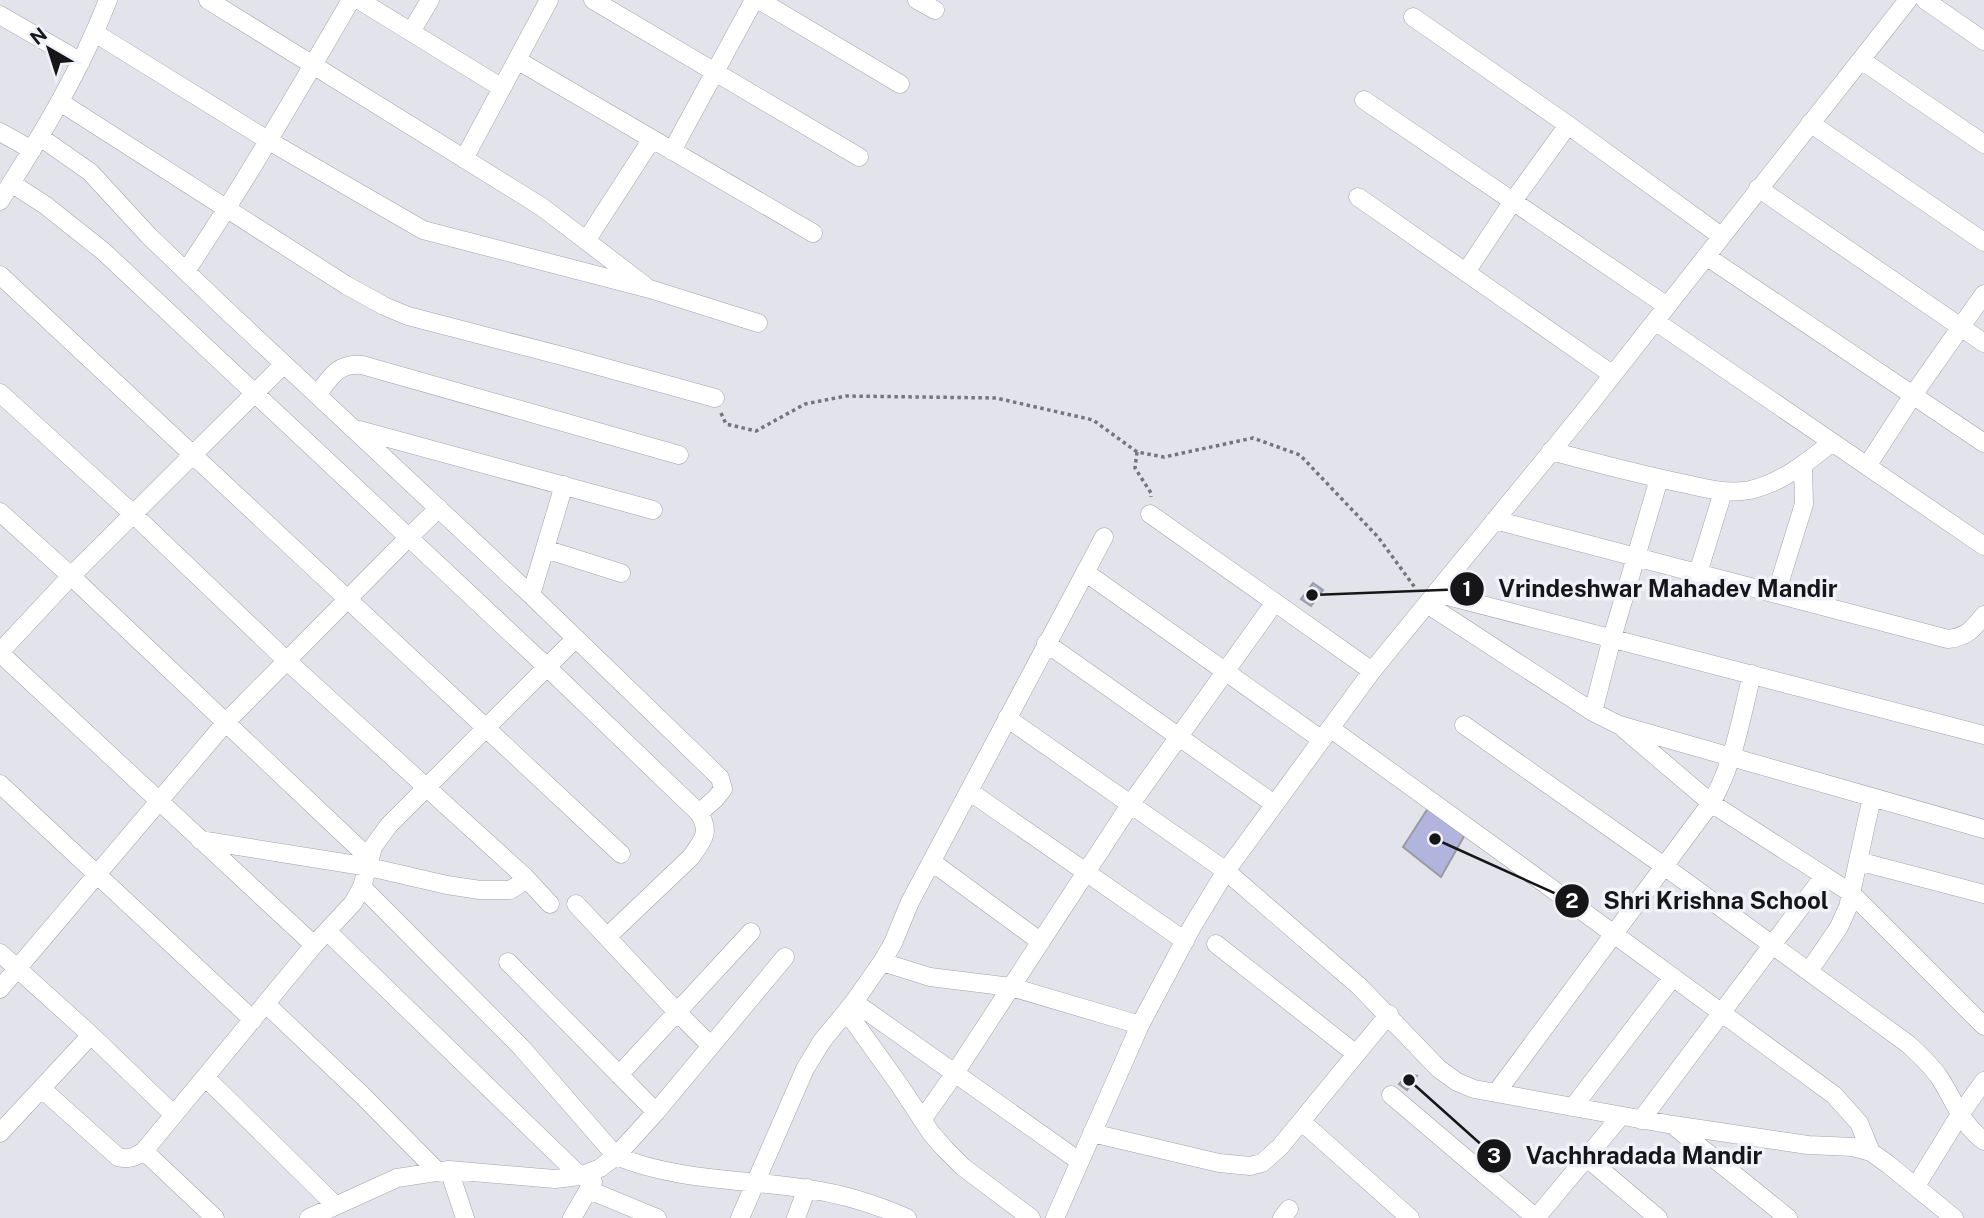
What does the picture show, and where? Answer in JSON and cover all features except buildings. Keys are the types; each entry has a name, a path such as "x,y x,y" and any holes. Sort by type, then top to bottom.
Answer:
{"street":[{"path":"0,201 60,102 95,33 107,0"},
{"path":"208,0 542,207 649,289"},
{"path":"186,271 228,209 351,0"},
{"path":"359,0 502,88"},
{"path":"411,32 430,0"},
{"path":"464,159 549,0"},
{"path":"593,0 859,157"},
{"path":"672,151 757,0 900,84"},
{"path":"917,0 935,10"},
{"path":"1055,1218 1140,1025 1226,871 1372,671 1613,375 1908,0"},
{"path":"1925,0 1984,41"},
{"path":"0,15 81,62"},
{"path":"1413,17 1721,236"},
{"path":"95,33 269,141 423,230 649,289 758,323"},
{"path":"517,60 813,233"},
{"path":"1861,60 1984,144"},
{"path":"1364,100 1667,306"},
{"path":"60,102 346,285 384,306 408,316 715,398"},
{"path":"1810,123 1984,242"},
{"path":"1466,272 1568,125"},
{"path":"0,132 36,143 90,172 149,236 531,595 720,778 723,789 699,813"},
{"path":"586,241 652,139"},
{"path":"11,183 45,205 103,251 699,813 706,828 706,834 699,846 607,937"},
{"path":"1758,188 1984,343"},
{"path":"1358,197 1613,375"},
{"path":"1706,256 1984,443"},
{"path":"0,275 621,854"},
{"path":"1867,466 1984,294"},
{"path":"1655,321 1984,546"},
{"path":"284,364 71,576 0,653 200,840 321,938 585,1183 657,1218"},
{"path":"318,394 342,367 362,365 679,455"},
{"path":"0,393 133,514 286,660 526,877 550,904"},
{"path":"355,429 653,510"},
{"path":"1551,451 1659,479 1723,492 1750,490 1769,483 1803,466 1832,442"},
{"path":"1776,594 1804,504 1803,466"},
{"path":"1594,712 1612,638 1659,479"},
{"path":"531,595 564,485"},
{"path":"1698,573 1723,492"},
{"path":"0,989 226,722 439,508"},
{"path":"0,512 226,722 369,863"},
{"path":"1150,514 1372,671"},
{"path":"1495,520 1948,639 1960,638 1984,615"},
{"path":"740,1218 805,1069 822,1041 850,1007 894,943 910,902 1104,537"},
{"path":"545,549 621,573"},
{"path":"1084,572 1226,671 1326,734 1614,934 1834,1095 1859,1123 1871,1152"},
{"path":"1431,598 1612,638 1984,735"},
{"path":"1431,598 1594,712 1619,725 1984,829"},
{"path":"922,1120 1130,805 1275,602"},
{"path":"42,1089 118,1157 135,1157 144,1151 353,902 362,887 380,836 576,638"},
{"path":"1046,643 1275,804"},
{"path":"1496,1093 1711,803 1732,757 1752,674"},
{"path":"1007,718 1226,871 1359,986 1389,1014 1439,1069 1457,1082 1474,1089 1641,1120 1808,1144 1853,1147 1871,1152 1954,1218"},
{"path":"1464,725 1664,866 1908,1044 1938,1075 1959,1116 1973,1133 1984,1141"},
{"path":"1619,725 1711,803 1851,893 1984,1026"},
{"path":"0,784 253,1020"},
{"path":"969,791 1185,941"},
{"path":"1808,971 1839,927 1848,907 1872,797"},
{"path":"200,840 369,863 447,885 480,890 510,890 526,877"},
{"path":"1858,861 1984,894"},
{"path":"932,862 1041,942"},
{"path":"1641,1120 1824,876"},
{"path":"362,887 521,1047 616,1156 653,1169 807,1188 862,1200 907,1218"},
{"path":"576,904 711,1046"},
{"path":"619,1075 751,932"},
{"path":"1216,944 1356,1054"},
{"path":"0,953 173,1114"},
{"path":"572,1218 585,1183 616,1156 656,1112 785,957"},
{"path":"508,962 656,1112"},
{"path":"882,962 930,977 1011,987 1140,1025"},
{"path":"1573,1107 1673,977"},
{"path":"266,1004 443,1171 465,1218"},
{"path":"850,1007 955,1073 1079,1161"},
{"path":"850,1007 931,1133 963,1167 1031,1218"},
{"path":"1092,1133 1219,1163 1250,1166 1262,1163 1280,1147 1389,1014"},
{"path":"0,1133 91,1035"},
{"path":"205,1077 335,1205"},
{"path":"1916,1186 1984,1081"},
{"path":"1391,1095 1536,1218 1621,1116"},
{"path":"1301,1122 1410,1218"},
{"path":"1673,1125 1788,1218"},
{"path":"144,1151 215,1218"},
{"path":"1587,1158 1658,1218"},
{"path":"309,1218 397,1178 443,1171 585,1183"},
{"path":"796,1218 807,1188"},
{"path":"855,1218 862,1200"}],"path":[{"path":"715,398 726,424 756,430 805,404 846,396 996,398 1093,420 1137,452 1164,457 1253,438 1300,456 1378,537 1431,598"},
{"path":"1137,452 1135,468 1151,493 1150,514"}],"place":[{"name":"Vrindeshwar Mahadev Mandir","path":"1312,595"},
{"name":"Shri Krishna School","path":"1435,839"},
{"name":"Vachhradada Mandir","path":"1409,1080"}]}
